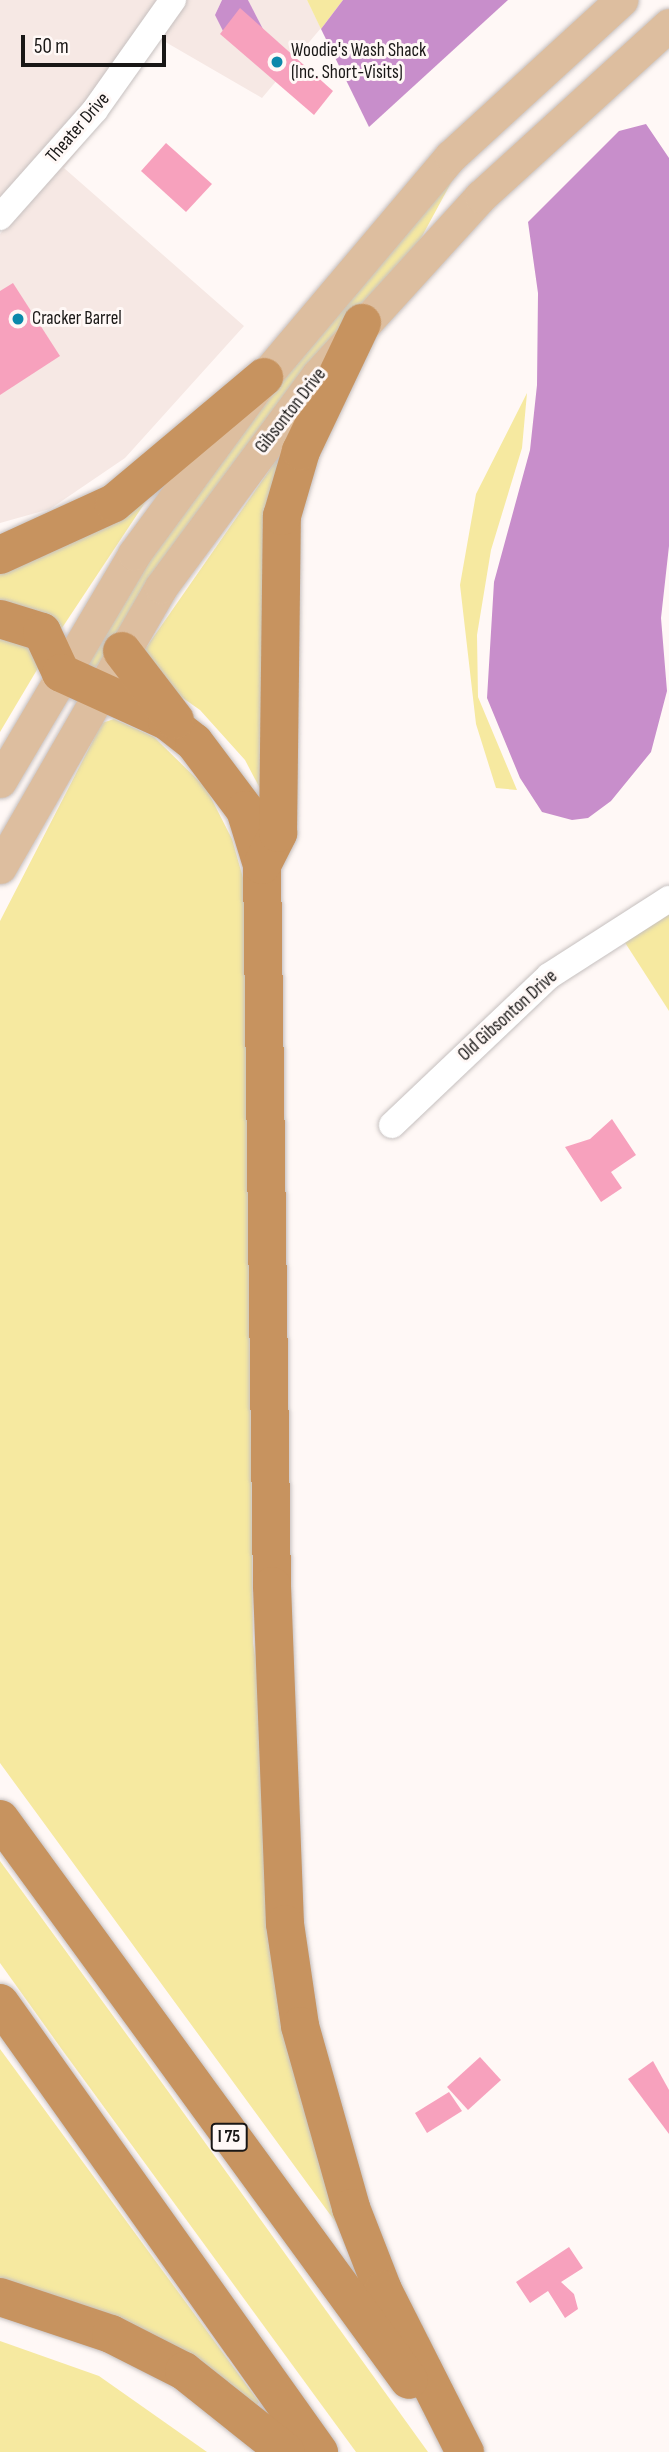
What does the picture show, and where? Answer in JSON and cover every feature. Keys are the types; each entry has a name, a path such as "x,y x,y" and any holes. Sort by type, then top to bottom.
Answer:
{"highway":[{"path":"262,865 278,833 282,516 301,451 362,323"},
{"path":"0,555 114,503 264,377"},
{"path":"0,619 42,632 61,673 95,694 180,728"},
{"path":"122,651 238,799 262,865 272,1586 285,1924 300,2026 351,2208 383,2290 463,2452"},
{"name":"I 75","path":"0,1819 463,2452"},
{"path":"0,2003 319,2452"},
{"path":"0,2297 111,2333 184,2371 286,2452"}],"main road":[{"path":"0,781 61,673 134,554 264,377 450,156 621,0"},
{"name":"Gibsonton Drive","path":"0,867 95,694 122,651 227,494 362,323 553,125 669,24"}],"street":[{"name":"Theater Drive","path":"0,217 95,110 173,0"},
{"name":"Old Gibsonton Drive","path":"392,1125 549,976 669,899"}],"shaded area":[{"path":"0,0 160,0 87,103 0,200"},
{"path":"185,0 222,0 215,15 259,22 248,0 307,0 321,28 262,98 162,40"},
{"path":"222,0 248,0 264,31 224,33 215,15"},
{"path":"307,0 343,0 321,29"},
{"path":"343,0 508,0 369,127 321,29"},
{"path":"110,109 64,168 244,326 125,458 50,509 0,523 0,234"},
{"path":"646,124 669,158 669,546 661,618 667,691 651,752 611,801 588,818 572,820 542,812 520,778 487,698 494,582 530,450 537,385 538,293 528,222 619,131"},
{"path":"458,170 420,240 96,667 80,670 157,541 241,426"},
{"path":"527,393 522,448 491,550 477,635 478,697 517,790 496,788 476,724 460,585 476,494"},
{"path":"282,452 265,798 245,760 200,710 160,682 141,655"},
{"path":"156,486 60,631 0,606 0,565"},
{"path":"0,627 44,658 0,732"},
{"path":"114,719 154,737 206,788 232,839 245,885 253,1643 345,2235 0,1763 0,921 102,723"},
{"path":"669,912 669,1011 624,941"},
{"path":"0,1861 428,2452 356,2452 63,2051 0,1963"},
{"path":"0,2049 259,2402 253,2412 0,2291"},
{"path":"0,2341 99,2376 207,2452 0,2452"}],"building":[{"name":"Woodie's Wash Shack (Inc. Short-Visits)","path":"240,8 333,91 314,115 220,34"},
{"path":"166,143 212,184 186,212 141,171"},
{"name":"Cracker Barrel","path":"13,283 60,356 0,395 0,291"},
{"path":"612,1119 636,1155 611,1172 622,1188 601,1202 565,1147 590,1139"},
{"path":"480,2057 501,2080 468,2110 447,2087"},
{"path":"653,2061 669,2090 669,2134 628,2079"},
{"path":"449,2092 462,2111 427,2133 415,2113"},
{"path":"569,2247 583,2268 561,2282 574,2294 578,2309 565,2318 548,2291 530,2303 516,2282"}],"place":[{"name":"Woodie's Wash Shack (Inc. Short-Visits)","path":"277,62"},
{"name":"Cracker Barrel","path":"18,319"}]}
